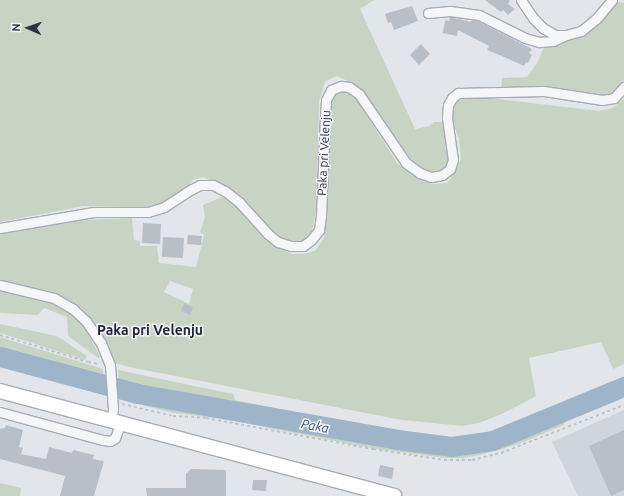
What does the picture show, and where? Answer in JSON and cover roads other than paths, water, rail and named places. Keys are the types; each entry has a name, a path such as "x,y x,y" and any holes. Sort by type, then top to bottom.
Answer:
{"main road":[{"path":"0,391 394,496"}],"street":[{"path":"521,0 533,18 543,28 554,35 566,35"},
{"path":"428,13 450,11 479,15 525,38 539,42 553,41 566,35 581,31 596,19 612,0"},
{"name":"Paka pri Velenju","path":"0,228 94,212 148,212 164,208 200,185 213,185 225,191 240,202 268,234 278,242 291,246 303,246 311,240 319,230 321,216 326,100 331,90 341,86 349,88 359,94 406,163 420,173 431,177 442,175 450,169 453,160 447,118 448,105 452,98 458,93 544,91 602,100 614,98 624,87"},
{"path":"0,286 48,296 73,309 86,321 101,343 110,369 116,422 115,438 110,441 103,440 0,412"}],"waterway":[{"name":"Paka","path":"0,357 138,394 398,440 452,447 493,441 624,387"}],"district":[{"name":"Paka pri Velenju","path":"150,330"}]}
